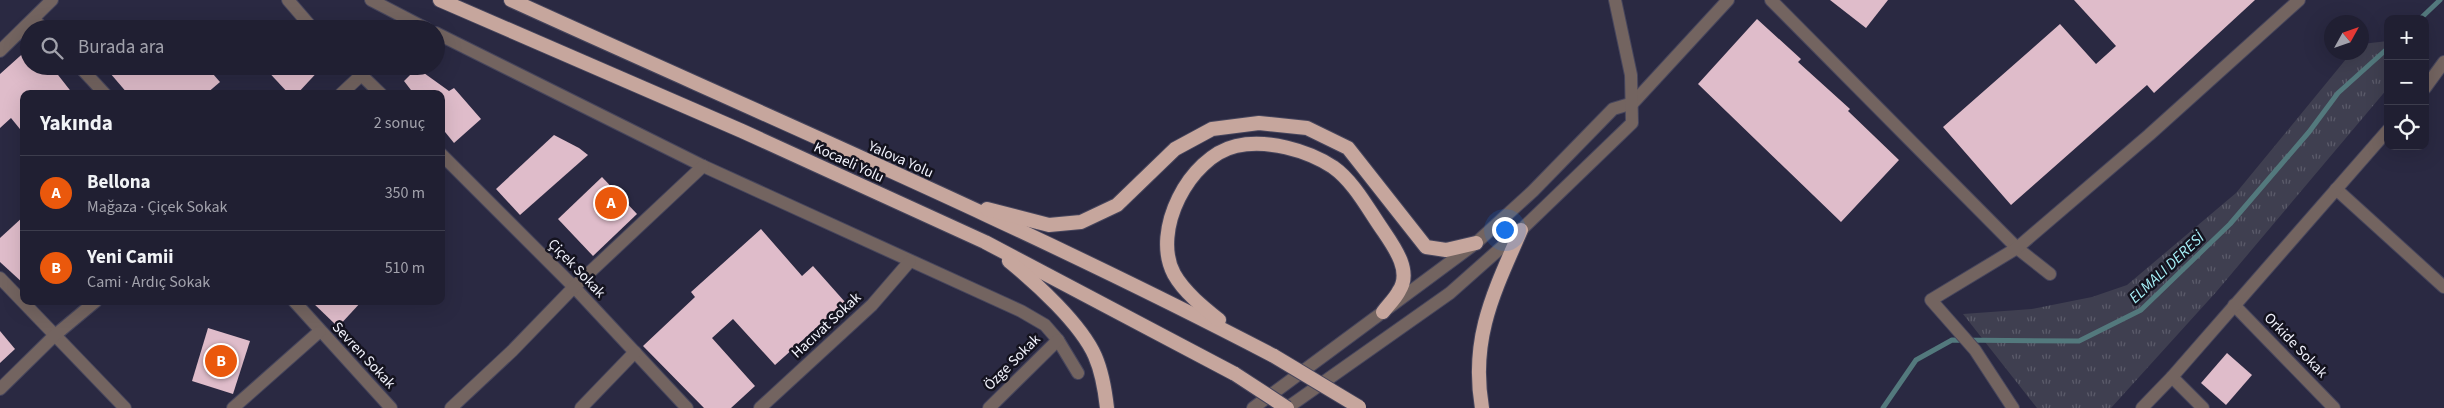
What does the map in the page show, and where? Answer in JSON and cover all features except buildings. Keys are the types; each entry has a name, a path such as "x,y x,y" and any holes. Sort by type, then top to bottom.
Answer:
{"highway":[{"name":"Kocaeli̇ Yolu","path":"440,0 751,135 985,242 1235,374 1287,408"},
{"name":"Yalova Yolu","path":"511,0 957,202 1177,305 1274,356 1359,408"},
{"path":"957,202 1049,225 1080,222 1118,206 1175,149 1212,129 1259,123 1307,128 1348,148 1426,247 1446,250 1476,243"},
{"path":"1241,338 1198,303 1174,274 1167,245 1170,214 1185,186 1210,158 1235,146 1267,144 1305,153 1334,168 1361,198 1403,265 1400,290 1382,312"},
{"path":"1482,408 1479,391 1480,339 1492,298 1521,230"},
{"path":"985,242 1033,281 1073,325 1094,354 1105,386 1108,408"}],"street":[{"path":"34,19 52,0"},
{"path":"288,0 305,20"},
{"path":"371,0 407,20"},
{"path":"1253,408 1476,243 1533,191 1613,109 1633,103 1728,0"},
{"path":"1772,0 2017,248 2050,274"},
{"path":"2013,408 1976,350 1931,300 2017,248 2149,135 2299,0"},
{"path":"1287,408 1450,293 1521,230 1632,123 1632,75 1617,1"},
{"path":"0,52 20,33"},
{"path":"445,37 703,166 1021,311 1045,325 1058,340 1078,373"},
{"path":"2429,83 2444,62"},
{"path":"87,75 101,90"},
{"path":"345,90 362,75"},
{"path":"370,75 380,90"},
{"path":"2142,408 2172,377 2384,135"},
{"name":"Çiçek Sokak","path":"445,158 574,287 686,408"},
{"path":"451,408 512,351 574,287 703,166"},
{"path":"2336,189 2444,287"},
{"name":"Hacıvat Sokak","path":"760,408 872,305 910,261"},
{"path":"0,278 20,299"},
{"path":"25,305 125,408"},
{"path":"0,390 54,336 91,305"},
{"name":"Sevren Sokak","path":"297,305 391,408"},
{"name":"Orkide Sokak","path":"2234,305 2334,408"},
{"path":"233,408 320,331"},
{"name":"Özge Sokak","path":"989,408 1058,340"},
{"path":"581,408 635,352"},
{"path":"2172,377 2203,408"}],"green space":[{"path":"2384,41 2384,93 2217,291 2111,408 2037,408 1963,314 2032,309 2092,297 2127,285 2236,193 2345,60 2369,60 2369,43"}],"waterway":[{"name":"ELMALI DERESİ","path":"2424,15 2440,0"},
{"name":"ELMALI DERESİ","path":"1883,408 1916,360 1952,340 2079,341 2141,310 2230,224 2309,132 2338,93 2384,52"}],"place":[{"name":"Bellona","path":"611,203"},
{"name":"Yeni Camii","path":"221,361"}]}
